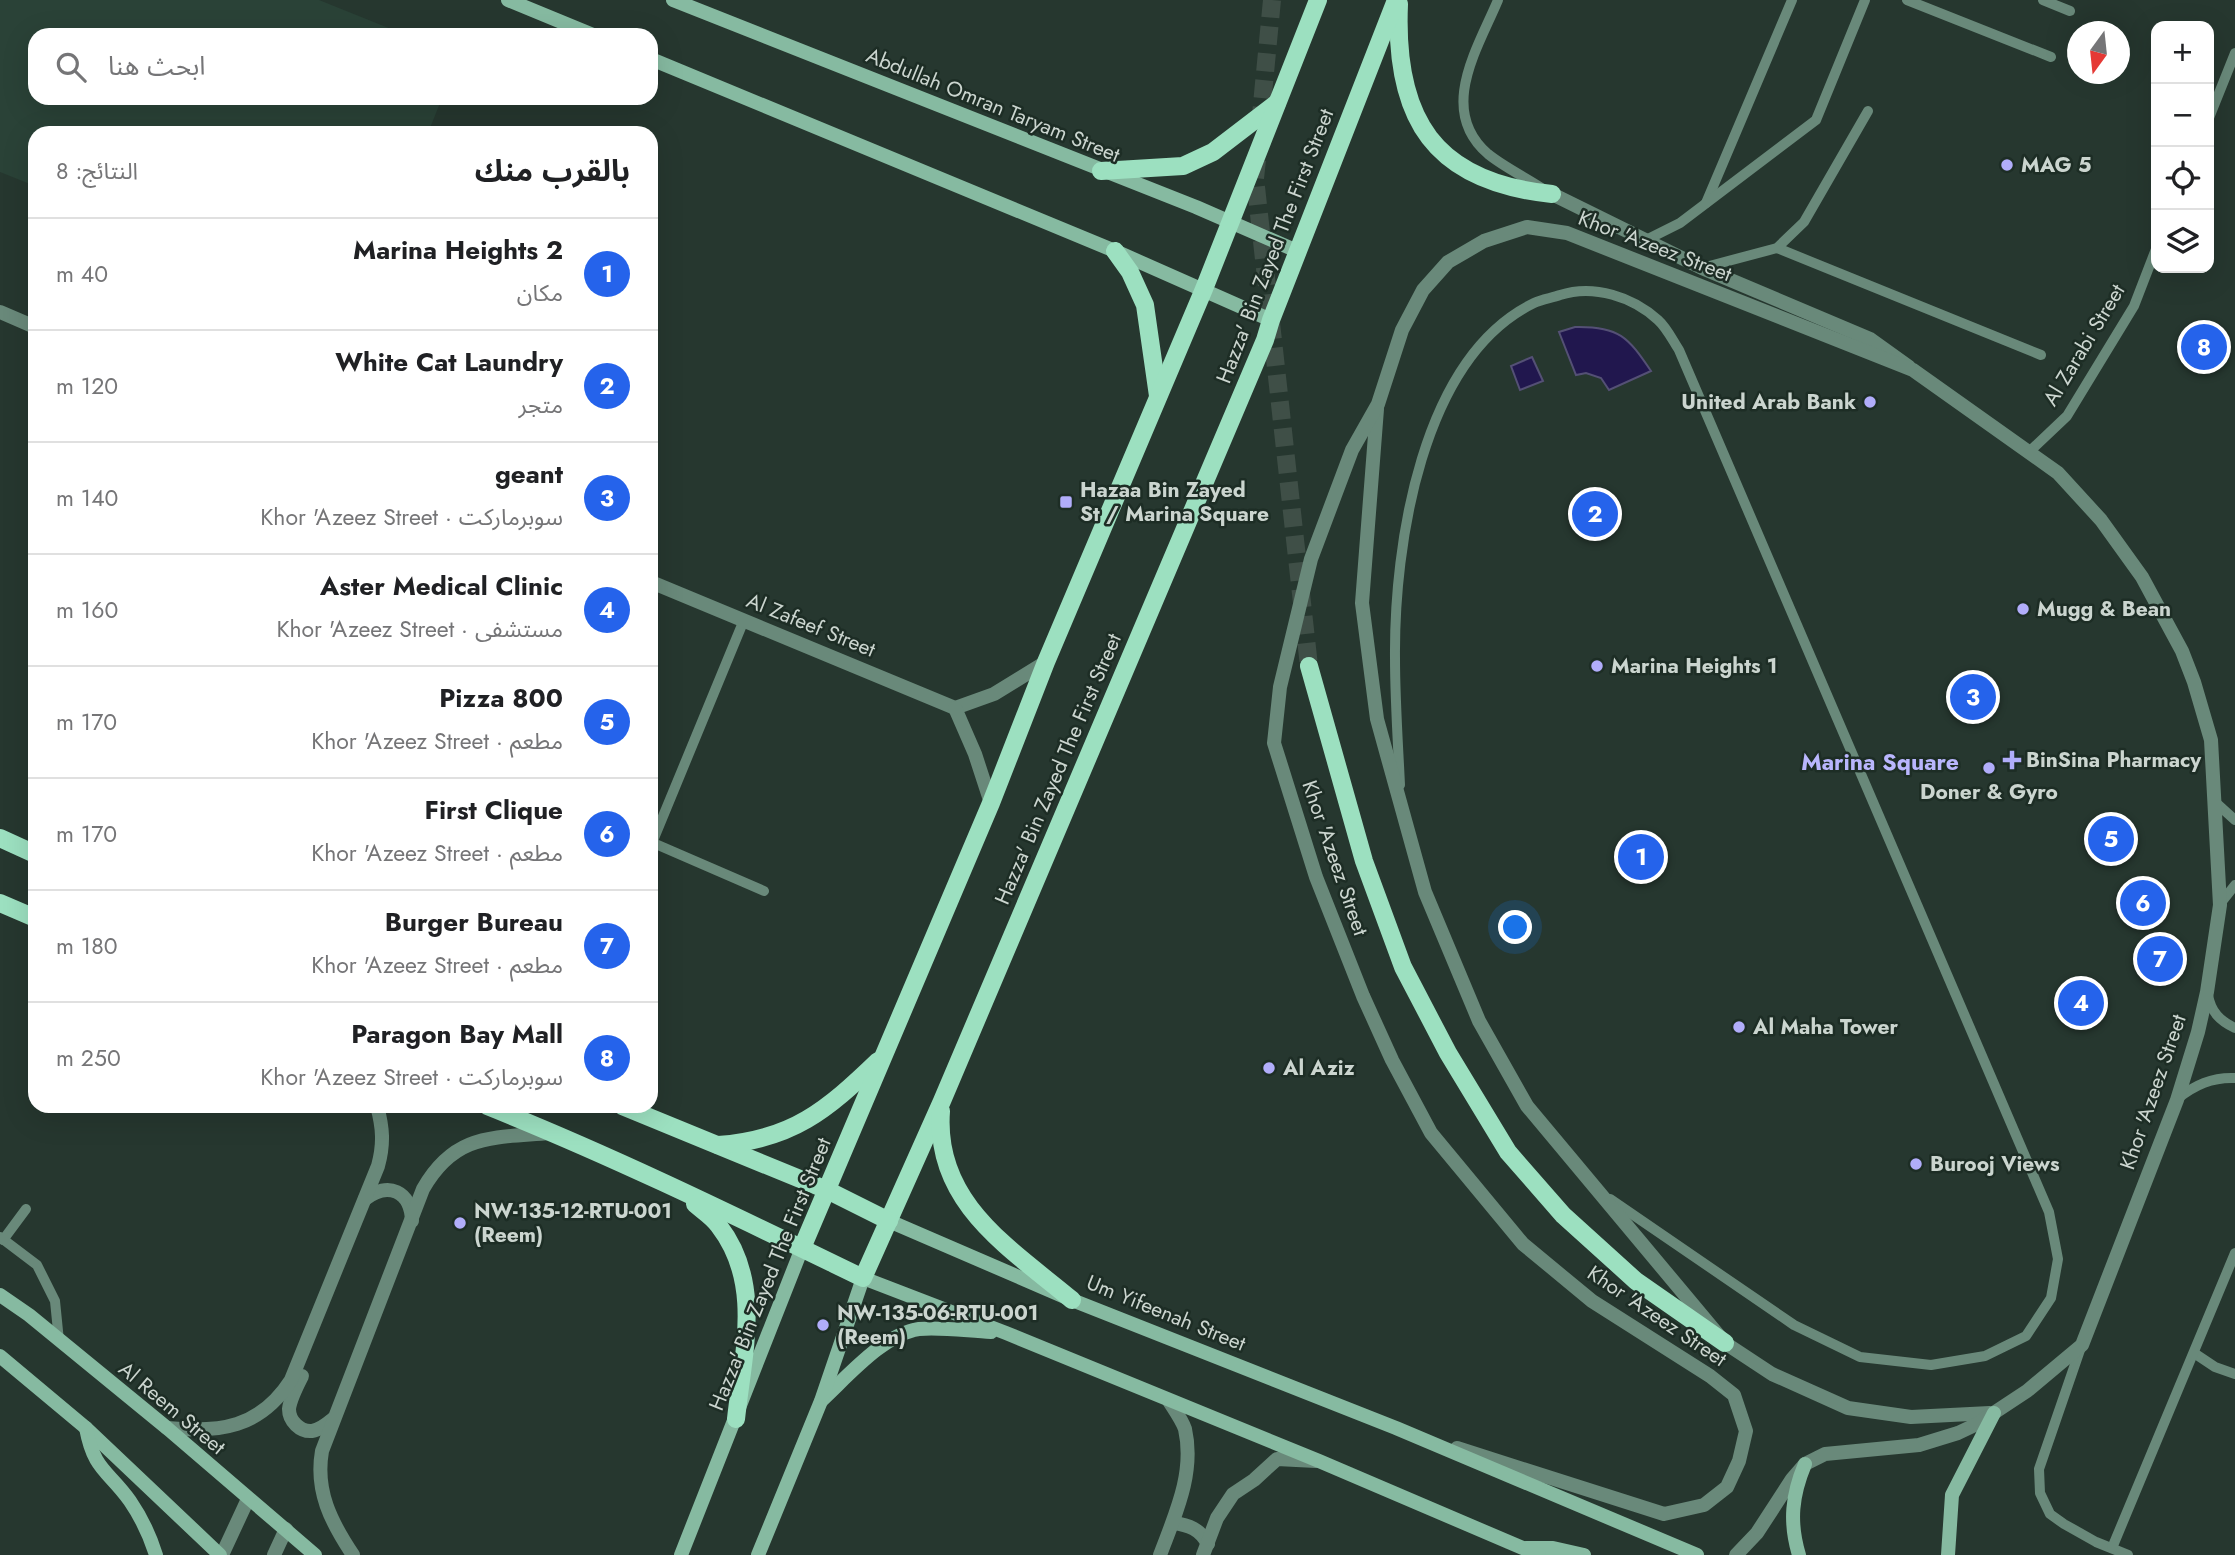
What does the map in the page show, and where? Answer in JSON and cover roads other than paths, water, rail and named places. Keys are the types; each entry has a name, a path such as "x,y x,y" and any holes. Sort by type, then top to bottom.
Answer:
{"main road":[{"path":"508,0 576,28"},
{"name":"Abdullah Omran Taryam Street","path":"673,0 1231,222 1297,251"},
{"name":"Hazza' Bin Zayed The First Street","path":"681,1555 802,1248 991,803 1046,662 1204,289 1318,0"},
{"path":"1398,0 1401,56 1407,88 1417,119 1435,147 1448,159 1484,179 1529,192 1552,194"},
{"name":"Hazza' Bin Zayed The First Street","path":"758,1555 821,1401 863,1278 942,1101 1265,340 1297,251 1398,0"},
{"path":"658,62 1115,251 1271,320"},
{"path":"1101,171 1183,166 1213,152 1277,103"},
{"path":"1115,251 1130,272 1145,305 1158,396"},
{"path":"1309,666 1364,862 1403,967 1448,1053 1508,1152 1563,1215 1636,1281 1725,1343"},
{"path":"0,838 28,851"},
{"path":"0,903 28,915"},
{"path":"715,1145 756,1140 795,1126 840,1097 883,1056"},
{"path":"942,1101 942,1140 946,1160 961,1196 983,1225 1072,1300"},
{"path":"505,1113 676,1188 863,1278 1006,1333 1319,1461 1523,1551 1539,1555"},
{"name":"Um Yifeenah Street","path":"639,1113 827,1190 890,1221 1072,1300 1395,1428 1697,1555"},
{"path":"676,1188 718,1223 733,1246 743,1271 747,1318 736,1419"},
{"name":"Al Reem Street","path":"0,1295 29,1315 167,1428 316,1555"},
{"path":"821,1401 892,1338 908,1332 931,1329 1006,1333"},
{"path":"0,1356 86,1428 221,1555"},
{"path":"1948,1555 1952,1495 1994,1413"},
{"path":"86,1428 95,1459 103,1473 129,1499 142,1521 156,1555"},
{"path":"1799,1555 1793,1532 1792,1508 1796,1485 1805,1464"},
{"path":"1523,1551 1553,1548 1584,1555"}],"street":[{"name":"Khor 'Azeez Street","path":"1552,194 1702,268 1870,339 2058,473 2101,520 2140,573 2182,651 2211,740 2220,905 2207,992 2177,1100 2082,1345 2028,1391 1968,1429 1939,1440 1895,1448 1870,1448 1825,1454 1805,1464"},
{"name":"Khor 'Azeez Street","path":"1395,1428 1664,1514 1704,1505 1727,1487 1740,1461 1746,1431 1734,1395 1710,1376 1592,1301 1523,1244 1431,1133 1387,1050 1316,877 1274,743 1280,687 1311,559 1352,450 1378,404 1402,330 1423,290 1448,262 1484,241 1527,227 1567,233 1913,370"},
{"path":"0,312 28,324"},
{"path":"1378,404 1362,603 1377,719 1425,892 1479,1021 1527,1107 1725,1343 1773,1374 1848,1408 1911,1418 1994,1413"},
{"name":"Al Zafeef Street","path":"658,585 955,708"},
{"path":"991,803 975,754 955,708 994,694 1046,662"},
{"path":"167,1428 217,1430 241,1423 270,1406 291,1380 378,1166 383,1147 383,1128 379,1113"},
{"path":"353,1555 334,1527 326,1506 320,1467 323,1451 423,1189 434,1170 450,1155 469,1144 553,1132"},
{"path":"363,1200 375,1191 390,1189 403,1195 411,1207 412,1222"},
{"path":"316,1318 315,1344 289,1408 290,1417 303,1430 312,1431 333,1419"},
{"path":"1160,1555 1186,1479 1185,1427 1169,1401"},
{"path":"1205,1549 1217,1518 1233,1494 1277,1459 1319,1461"},
{"path":"1736,1555 1757,1534 1792,1479 1805,1464"},
{"path":"221,1555 248,1499"},
{"path":"1172,1523 1194,1528 1203,1534 1205,1549"},
{"path":"274,1555 286,1529"}],"lane":[{"path":"1499,0 1466,76 1462,97 1465,119 1478,144 1488,154 1552,194"},
{"path":"1706,204 1792,0"},
{"path":"1644,241 1680,223 1815,120 1865,0"},
{"path":"1907,0 2051,57"},
{"path":"2043,0 2070,11"},
{"path":"2214,106 2235,53"},
{"path":"1702,268 1777,248 1804,222 1868,111"},
{"path":"1777,248 2041,355"},
{"name":"Al Zarabi Street","path":"2030,451 2067,416 2134,306 2151,262"},
{"path":"1401,811 1394,659 1402,552 1413,488 1445,400 1471,357 1498,328 1534,303 1569,292 1601,292 1635,302 1660,322 1679,350 2049,1212 2058,1259 2051,1298 2025,1336 1985,1356 1931,1365 1860,1357 1794,1325 1592,1186"},
{"path":"658,828 744,620"},
{"path":"2214,801 2235,820"},
{"path":"658,846 765,891"},
{"path":"2220,905 2235,886"},
{"path":"2207,992 2216,1015 2235,1028"},
{"path":"2177,1100 2200,1084 2214,1079 2235,1078"},
{"path":"26,1209 2,1239 37,1265 55,1301 59,1341"},
{"path":"2112,1548 2235,1253"},
{"path":"2082,1345 2039,1469 2040,1493 2050,1514 2080,1534 2129,1555"},
{"path":"2194,1353 2215,1367 2235,1374"}],"tunnel":[{"path":"1260,125 1272,0"},
{"path":"1257,160 1255,178 1309,666"}],"place":[{"name":"MAG 5","path":"2007,165"},
{"name":"Paragon Bay Mall","path":"2204,347"},
{"name":"United Arab Bank","path":"1870,402"},
{"name":"Hazaa Bin Zayed St / Marina Square","path":"1066,502"},
{"name":"White Cat Laundry","path":"1595,514"},
{"name":"Mugg & Bean","path":"2023,609"},
{"name":"Marina Heights 1","path":"1597,666"},
{"name":"geant","path":"1973,697"},
{"name":"BinSina Pharmacy","path":"2012,760"},
{"name":"Doner & Gyro","path":"1989,768"},
{"name":"800 Pizza","path":"2111,839"},
{"name":"Marina Heights 2","path":"1641,857"},
{"name":"First Clique","path":"2143,903"},
{"name":"Burger Bureau","path":"2160,959"},
{"name":"Aster Medical Clinic","path":"2081,1003"},
{"name":"Al Maha Tower","path":"1739,1027"},
{"name":"Al Aziz","path":"1269,1068"},
{"name":"Burooj Views","path":"1916,1164"},
{"name":"NW-135-12-RTU-001 (Reem)","path":"460,1223"},
{"name":"NW-135-06-RTU-001 (Reem)","path":"823,1325"}],"district":[{"name":"Marina Square","path":"1880,762"}]}
